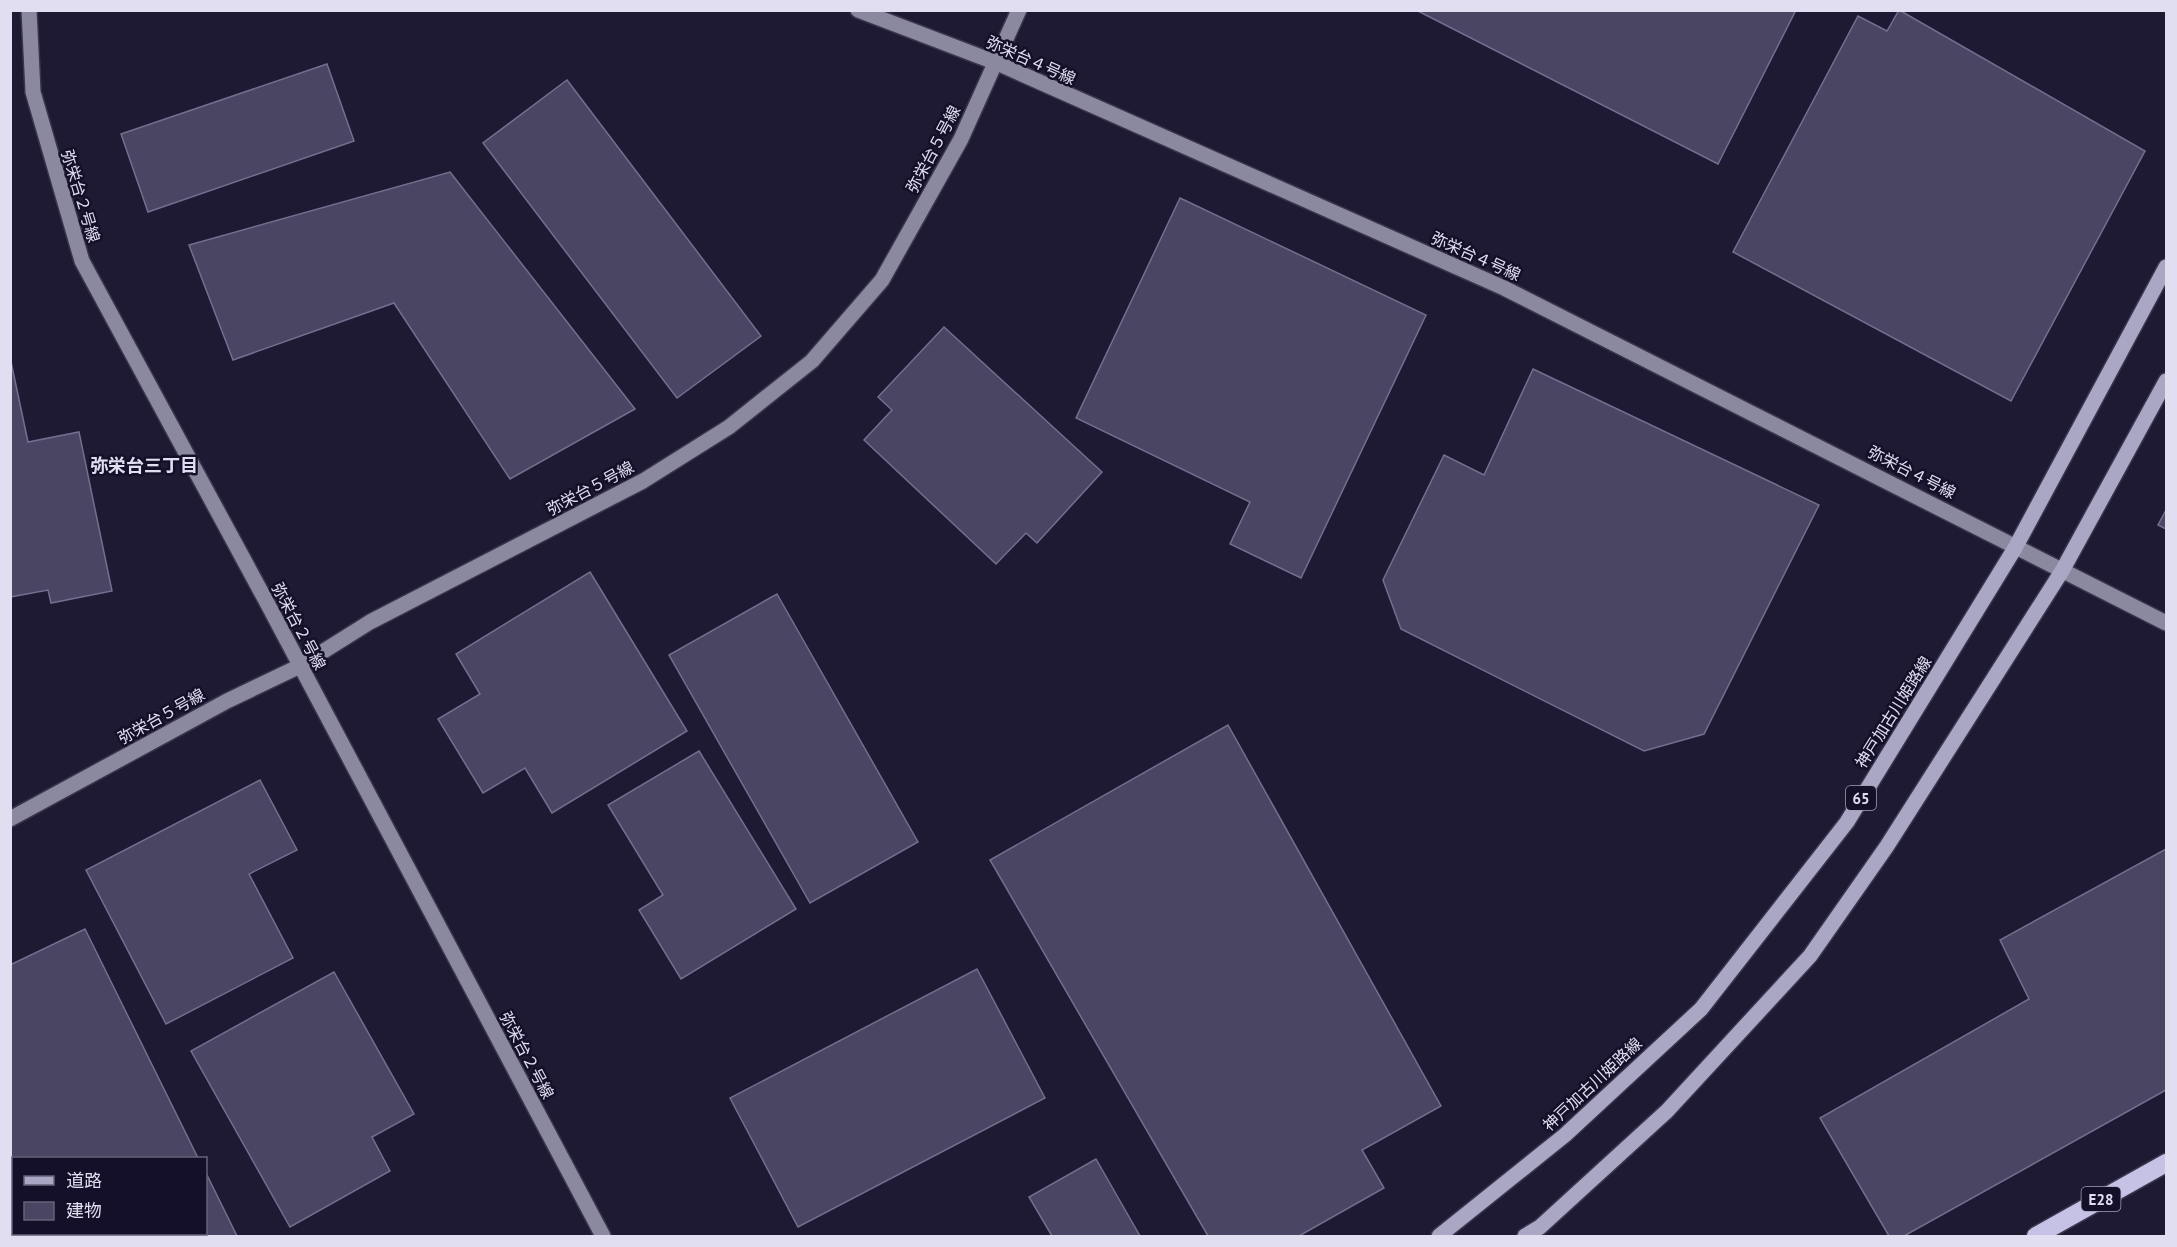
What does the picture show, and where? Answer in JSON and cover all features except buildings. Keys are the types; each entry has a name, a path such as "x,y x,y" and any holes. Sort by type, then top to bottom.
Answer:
{"highway":[{"name":"E28","path":"2036,1236 2166,1163"}],"main road":[{"name":"神戸加古川姫路線","path":"1439,1236 1565,1135 1701,1009 1847,822 2015,548 2166,267"},
{"path":"1525,1236 1540,1227 1667,1111 1810,956 1887,846 2062,571 2166,381"}],"street":[{"name":"弥栄台２号線","path":"28,10 33,92 82,261 603,1236"},
{"name":"弥栄台４号線","path":"858,10 997,63 1504,288 1958,516 2015,548 2166,622"},
{"name":"弥栄台５号線","path":"10,819 227,700 300,666 370,622 643,481 729,427 812,362 882,280 961,139 1019,10"}],"district":[{"name":"弥栄台三丁目","path":"144,465"}]}
